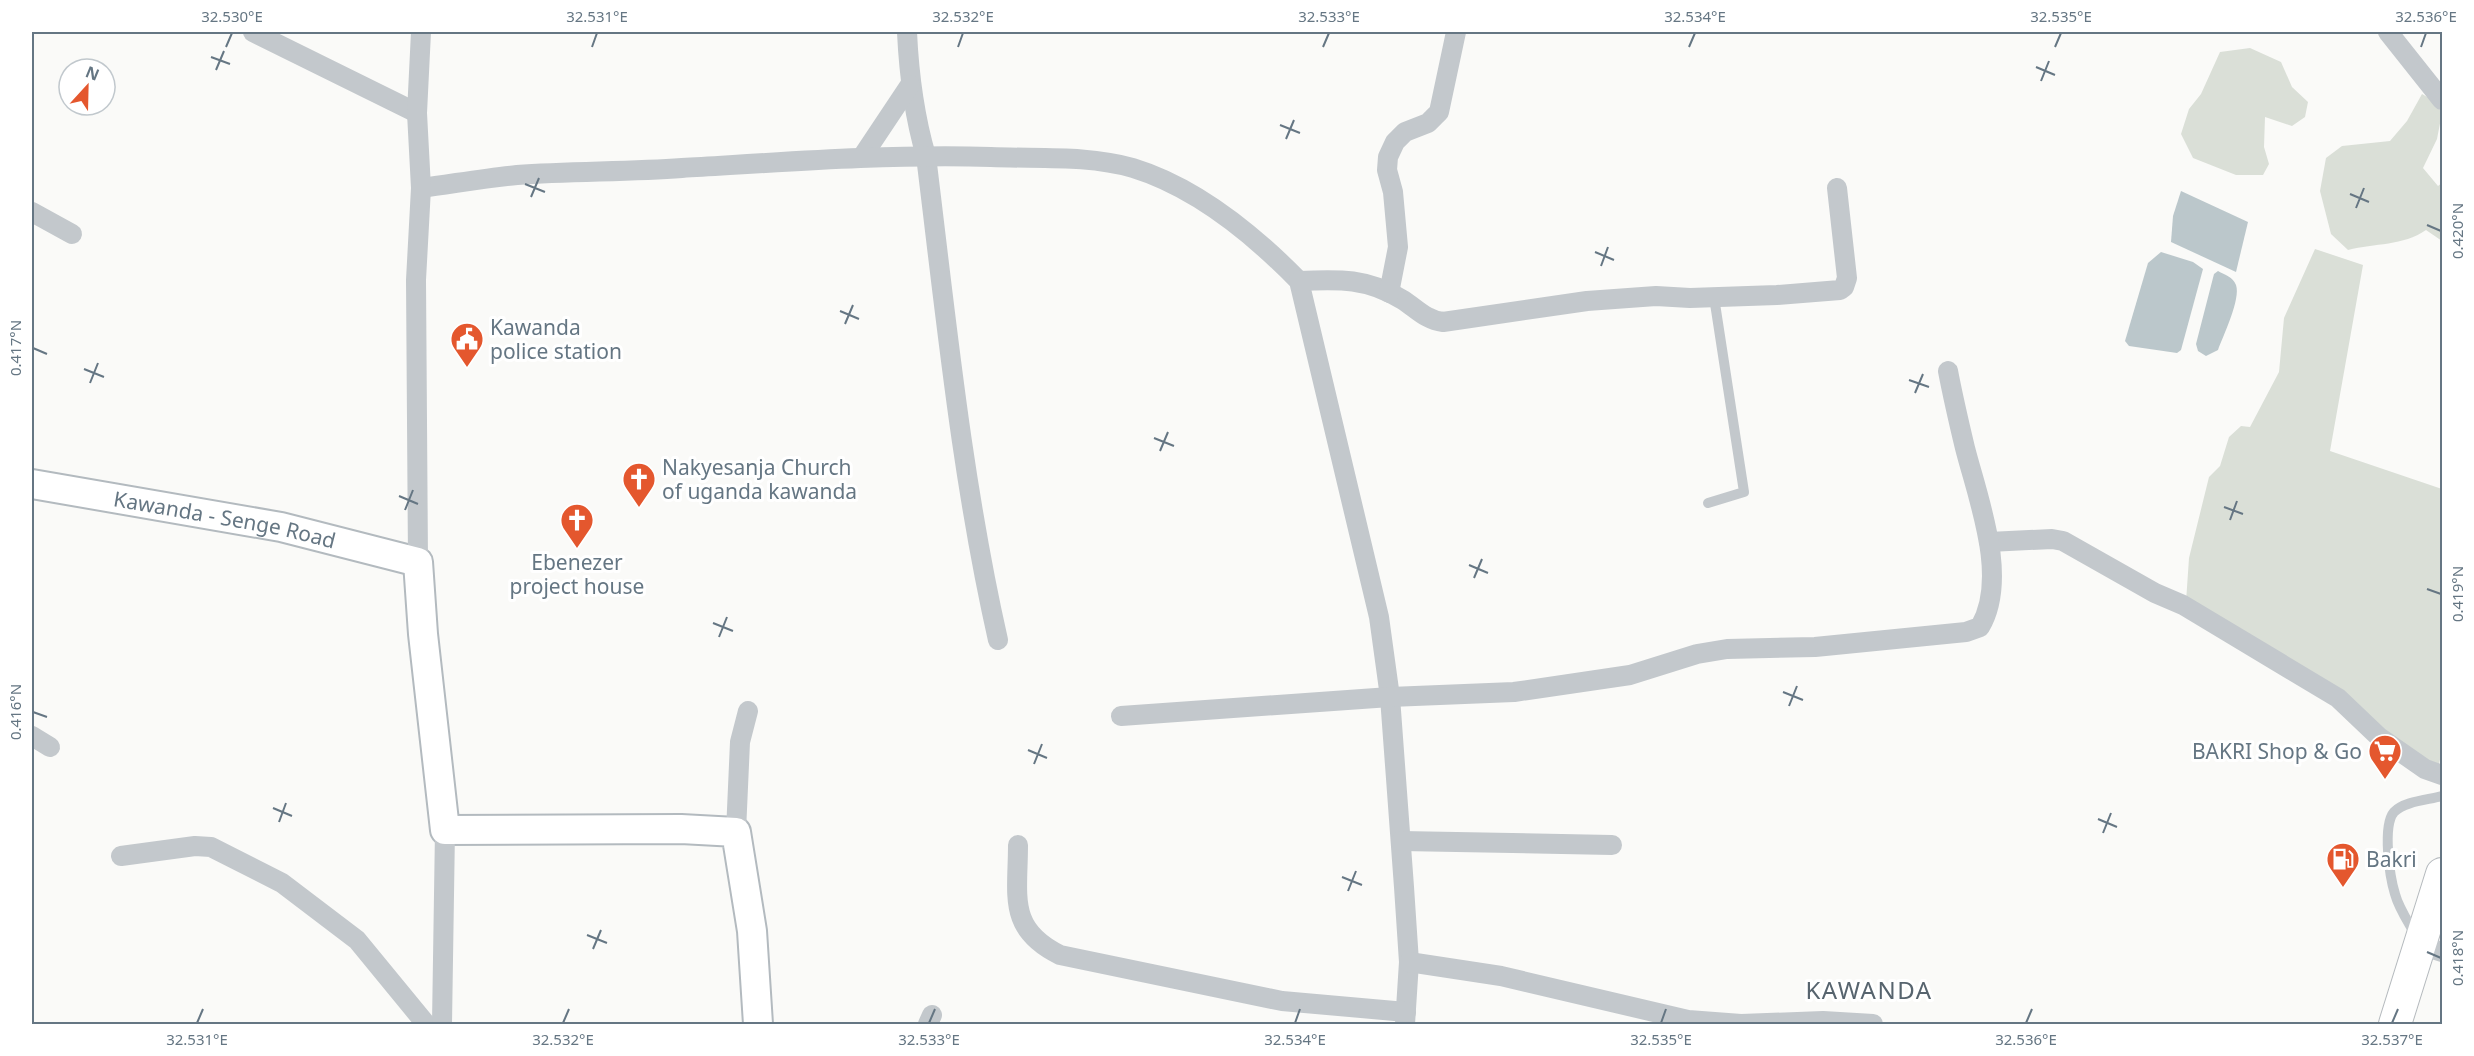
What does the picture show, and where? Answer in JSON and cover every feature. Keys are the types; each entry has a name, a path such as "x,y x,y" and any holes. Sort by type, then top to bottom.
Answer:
{"main road":[{"path":"2395,1024 2431,949 2442,874"}],"street":[{"path":"253,32 417,113"},
{"path":"421,32 417,113 421,188 416,279 418,562 423,634 446,830 442,1024"},
{"path":"907,32 910,85 926,156 960,436 984,577 998,640"},
{"path":"1389,293 1398,247 1393,192 1387,170 1388,157 1395,142 1405,132 1428,123 1439,112 1456,32"},
{"path":"2388,32 2442,100"},
{"path":"862,157 910,85"},
{"path":"421,188 516,175 637,171 862,157 926,156 1098,160 1134,169 1177,187 1219,213 1278,259 1299,281 1379,617 1390,697 1401,841 1409,962 1406,1018 1282,1001 1060,955 1044,947 1024,926 1019,912 1018,845"},
{"path":"1299,281 1344,278 1366,283 1402,299 1432,321 1443,322 1587,301 1656,296 1777,295 1840,290 1844,287 1847,278 1837,188"},
{"path":"32,212 72,234"},
{"path":"1121,716 1390,697 1514,692 1630,675 1697,654 1727,649 1815,647 1966,632 1980,627 1989,612 1989,542 1948,371"},
{"name":"Kawanda - Senge Road","path":"32,484 281,527 418,562"},
{"path":"1989,542 2052,539 2063,541 2155,593 2183,605 2338,698 2379,737 2425,769 2442,775"},
{"path":"748,711 740,742 735,832 752,931 758,1024"},
{"path":"32,736 50,747"},
{"path":"446,830 681,829 735,832"},
{"path":"1401,841 1612,845"},
{"path":"121,856 195,846 211,847 282,883 357,940 426,1024"},
{"path":"1409,962 1501,976 1688,1020 1741,1024 1823,1021 1873,1024"}],"lane":[{"path":"1708,503 1744,492 1714,297"},
{"path":"2431,949 2395,895 2389,860 2387,827 2393,814 2403,806 2442,796"}],"shaded area":[{"path":"2250,48 2281,62 2292,87 2308,102 2305,117 2292,126 2265,117 2264,147 2269,164 2263,175 2236,175 2193,158 2181,134 2189,109 2201,94 2220,52"},
{"path":"2422,94 2434,101 2442,113 2437,139 2423,168 2438,186 2442,183 2442,241 2426,230 2398,242 2348,250 2331,234 2320,191 2326,158 2342,146 2390,141 2407,121"},
{"path":"2181,191 2248,222 2236,272 2171,242 2173,216"},
{"path":"2315,249 2363,265 2330,451 2442,489 2442,750 2438,769 2186,602 2189,558 2209,477 2220,466 2229,437 2241,426 2250,427 2279,372 2284,318"},
{"path":"2161,252 2193,262 2203,269 2181,350 2177,353 2129,346 2125,341 2148,263"},
{"path":"2218,271 2235,282 2236,299 2218,350 2206,356 2198,351 2196,344 2214,274"}],"place":[{"name":"Kawanda police station","path":"467,368"},
{"name":"Nakyesanja Church of uganda kawanda","path":"639,508"},
{"name":"Ebenezer project house","path":"577,549"},
{"name":"BAKRI Shop & Go","path":"2385,780"},
{"name":"Bakri","path":"2343,888"}],"district":[{"name":"KAWANDA","path":"1869,989"}]}
